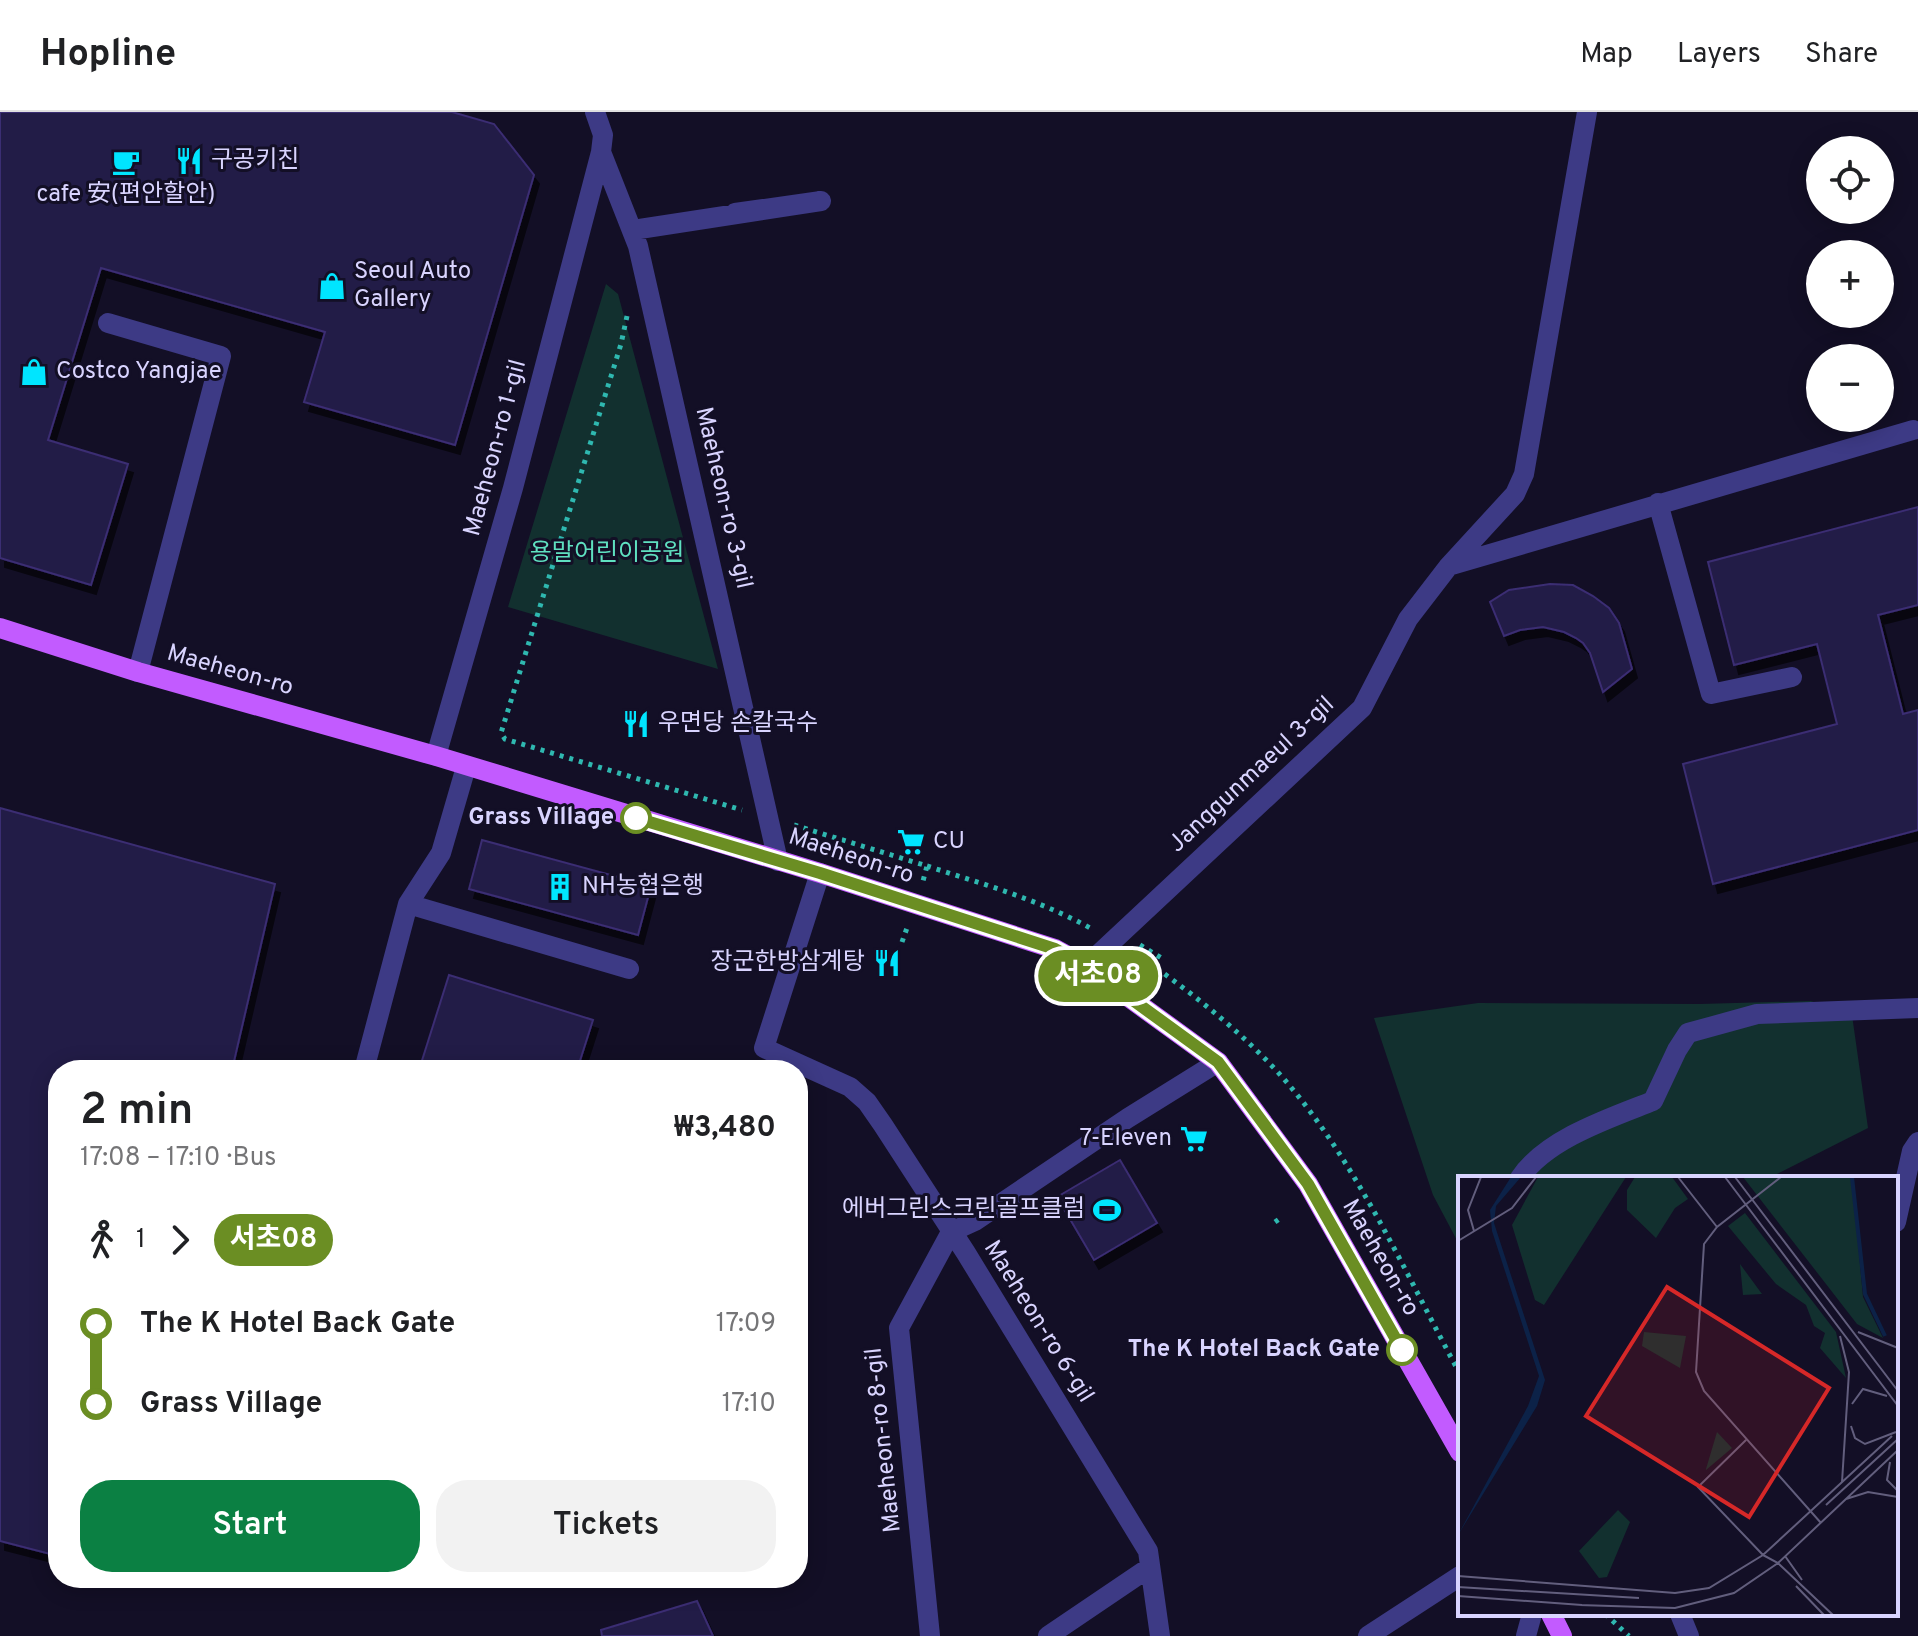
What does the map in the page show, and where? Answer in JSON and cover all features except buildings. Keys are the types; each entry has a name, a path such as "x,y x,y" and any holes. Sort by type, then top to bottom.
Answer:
{"main road":[{"name":"Maeheon-ro","path":"0,628 138,672 436,756 820,873 1055,949 1086,966 1218,1062 1308,1184 1458,1448"},
{"path":"1552,1616 1562,1636"}],"street":[{"path":"595,112 603,135 601,152"},
{"name":"Janggunmaeul 3-gil","path":"1086,966 1362,708 1408,619 1448,567 1515,494 1524,474 1587,112"},
{"name":"Maeheon-ro 3-gil","path":"601,152 633,230 778,861"},
{"name":"Maeheon-ro 1-gil","path":"436,756 513,488 601,152"},
{"path":"633,230 821,201"},
{"path":"108,323 221,356 138,672"},
{"path":"1448,567 1913,430"},
{"path":"1658,503 1711,694 1792,677"},
{"path":"367,1060 408,904 441,853 466,767"},
{"name":"Maeheon-ro 6-gil","path":"790,1060 764,1048 820,873"},
{"path":"408,904 629,969"},
{"path":"1522,1176 1541,1153 1605,1120 1653,1101 1688,1033 1757,1014 1918,1008"},
{"path":"951,1232 975,1221 1218,1062"},
{"name":"Maeheon-ro 6-gil","path":"808,1068 850,1087 867,1102 966,1253 1148,1551 1160,1636"},
{"path":"1898,1213 1912,1151 1918,1142"},
{"name":"Maeheon-ro 8-gil","path":"930,1636 899,1328 951,1232"},
{"path":"1048,1636 1150,1567"},
{"path":"1368,1636 1458,1577"},
{"path":"1526,1636 1531,1616"},
{"path":"1681,1616 1689,1636"}],"path":[{"path":"628,313 501,733 505,739 927,866 920,889"},
{"path":"902,942 909,920"},
{"path":"1140,945 1163,959"},
{"path":"1275,1222 1282,1217"},
{"path":"1607,1616 1629,1636"}],"green space":[{"name":"용말어린이공원","path":"606,284 618,294 718,669 508,607"},
{"path":"1811,1001 1852,1015 1868,1128 1773,1176 1458,1176 1458,1242 1433,1195 1374,1018 1478,1003"}],"bus line":[{"name":"서초08","path":"636,818 820,873 1055,949 1086,966 1218,1062 1308,1184 1402,1350"}],"place":[{"name":"구공키친","path":"189,161"},
{"name":"cafe 安(편안할안)","path":"126,162"},
{"name":"Seoul Auto Gallery","path":"332,286"},
{"name":"Costco Yangjae","path":"34,372"},
{"name":"우면당 손칼국수","path":"636,724"},
{"name":"Grass Village","path":"636,818"},
{"name":"CU","path":"911,842"},
{"name":"NH농협은행","path":"560,887"},
{"name":"장군한방삼계탕","path":"887,963"},
{"name":"7-Eleven","path":"1194,1139"},
{"name":"에버그린스크린골프클럼","path":"1107,1210"},
{"name":"The K Hotel Back Gate","path":"1402,1350"}]}
